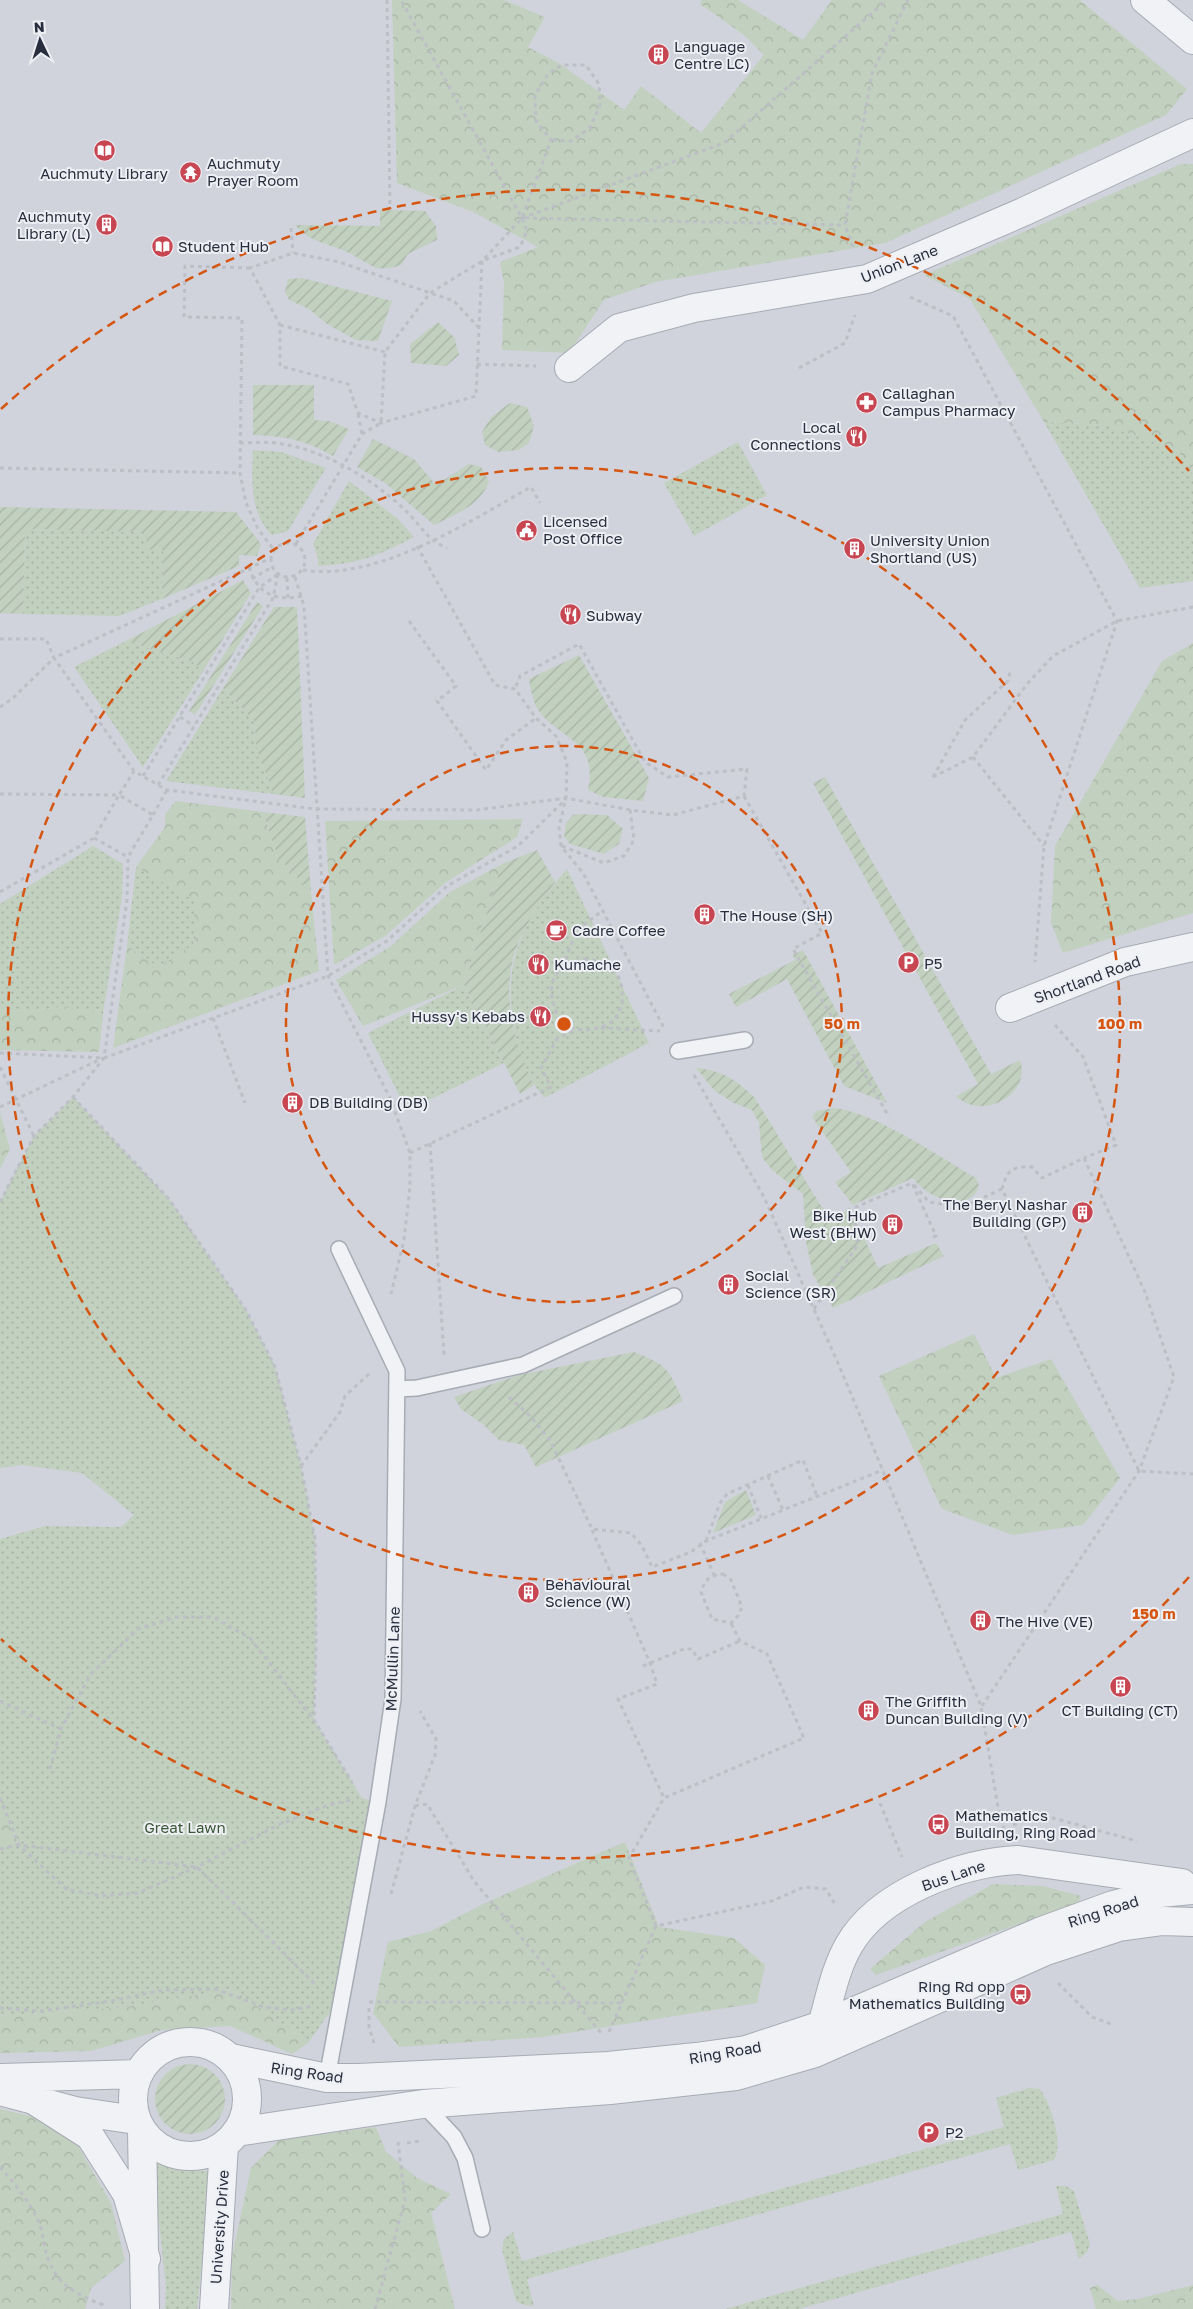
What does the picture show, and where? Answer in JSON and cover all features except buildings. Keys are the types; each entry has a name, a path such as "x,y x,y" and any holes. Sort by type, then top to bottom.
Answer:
{"street":[{"path":"1145,0 1193,40"},
{"name":"Union Lane","path":"569,368 619,328 694,308 867,279 1023,212 1193,133"},
{"name":"Shortland Road","path":"1010,1008 1124,962 1193,947"},
{"name":"Bus Lane","path":"822,2024 841,1960 864,1923 902,1894 939,1878 988,1863 1018,1860 1193,1884"},
{"name":"Ring Road","path":"231,2058 327,2078 608,2066 662,2061 754,2048 822,2024 1048,1929 1113,1905 1160,1893 1193,1890"},
{"name":"Ring Road","path":"230,2139 423,2104 610,2090 736,2076 815,2053 1046,1951 1119,1927 1163,1921 1193,1922"},
{"path":"0,2091 75,2111 139,2125 158,2146 180,2155 191,2157 214,2152 230,2139 243,2121 247,2094 239,2069 231,2058 203,2043 181,2043 160,2050 144,2064 133,2086 133,2096 139,2125 146,2258 145,2309"},
{"path":"0,2078 139,2074"},
{"path":"32,2099 90,2136 127,2194 146,2258"},
{"name":"University Drive","path":"214,2309 230,2139"}],"lane":[{"path":"678,1050 745,1040"},
{"name":"McMullin Lane","path":"327,2078 378,1802 393,1698 397,1371 339,1249"},
{"path":"397,1388 417,1388 523,1366 674,1296"},
{"path":"423,2104 454,2137 465,2158 482,2229"}],"path":[{"path":"387,0 390,209"},
{"path":"381,423 385,352 430,293 482,260 520,247 527,232 522,218 401,0"},
{"path":"522,218 724,143 887,0"},
{"path":"908,0 872,73 845,225 867,279 953,316 1117,621 1044,846 1035,963"},
{"path":"562,65 586,65 599,84 600,105 590,128 571,141 551,140 536,122 535,95 549,73 562,65"},
{"path":"296,544 344,467 362,434 381,423 476,396 482,260 522,218 551,140"},
{"path":"522,218 845,225"},
{"path":"291,228 293,253"},
{"path":"274,550 258,529 246,503 240,473 242,318 184,317 185,266 250,268 293,253 339,262 454,302 479,328"},
{"path":"250,268 280,325 280,366 348,384 358,413 362,434"},
{"path":"280,325 385,352"},
{"path":"799,368 845,343"},
{"path":"477,364 569,368"},
{"path":"358,413 381,423"},
{"path":"240,442 282,443 307,450 344,467 377,487 408,513 431,540 447,548"},
{"path":"0,468 240,473"},
{"path":"303,570 316,573 351,571 389,559 431,540 531,487 540,503"},
{"path":"288,542 296,544 304,551 306,561 303,570 296,576 287,578 278,574 272,567 271,558 274,550 280,544 288,542"},
{"path":"0,1107 104,1058 328,976 387,941 447,886 518,846 566,798 567,762 556,736 536,718 515,688 495,685 417,546"},
{"path":"0,707 12,699 54,658 271,558"},
{"path":"249,567 252,579 259,588 274,598 288,599 302,596"},
{"path":"252,579 272,567"},
{"path":"143,776 259,588 278,574"},
{"path":"158,785 274,598 278,574"},
{"path":"296,576 302,596 315,809 328,976 390,1098 410,1153 410,1187 404,1240 391,1295 366,1307"},
{"path":"287,578 288,599"},
{"path":"1010,672 1008,681 965,720 933,777 973,757 1027,684 1053,656 1117,621 1193,607"},
{"path":"409,620 456,686 437,701 486,770 506,740 536,718"},
{"path":"0,639 46,639 54,658 134,771 168,790 315,809 477,810 566,798 630,810 673,815 744,796"},
{"path":"515,688 520,676 579,644 645,762 668,777 748,769 744,796 822,933 793,949 889,1117"},
{"path":"180,717 194,726"},
{"path":"973,757 1044,846"},
{"path":"0,892 94,838 134,771"},
{"path":"0,1202 34,1136 73,1097 104,1058 127,900 128,857 168,790"},
{"path":"0,794 119,795 152,815"},
{"path":"562,846 604,863 624,856 634,840 630,810"},
{"path":"94,838 128,857"},
{"path":"576,1029 561,1022 552,1002 551,983 562,968 577,930 602,910"},
{"path":"562,968 584,959 607,964 620,978 622,1001 615,1018 601,1028"},
{"path":"213,1018 245,1103"},
{"path":"410,1153 551,1087 540,1068 557,1039 576,1029 601,1028 666,1032"},
{"path":"1056,1029 1083,1058 1116,1145 1042,1178 1032,1167 1018,1166 1006,1175 1002,1189 1139,1471"},
{"path":"0,1054 104,1058"},
{"path":"0,1067 34,1136"},
{"path":"73,1097 169,1199 246,1310 275,1367 301,1466 315,1540 314,1720"},
{"path":"430,1143 444,1354 461,1379 505,1393 530,1416 550,1440 592,1530 650,1663 657,1684 618,1700 664,1798"},
{"path":"982,1706 1139,1471 1174,1378 1145,1292 1084,1158"},
{"path":"912,1182 929,1202 963,1207 1002,1189"},
{"path":"912,1182 914,1191 936,1236 933,1237"},
{"path":"814,1309 856,1246 857,1229 849,1210 912,1182"},
{"path":"816,1315 982,1706 1000,1819 1004,1829"},
{"path":"301,1466 340,1412 345,1396"},
{"path":"706,1541 720,1503 727,1494 803,1460 817,1496"},
{"path":"592,1530 631,1533 642,1546 652,1567 691,1552 706,1541 882,1470"},
{"path":"1139,1471 1193,1474"},
{"path":"768,1476 783,1510"},
{"path":"748,1484 761,1518"},
{"path":"700,1544 714,1575"},
{"path":"723,1574 731,1580 742,1607 738,1616 731,1623 712,1619 701,1592 705,1581 714,1575 723,1574"},
{"path":"50,1769 61,1729 90,1675 138,1629 176,1617 213,1617 250,1638 314,1720 362,1798"},
{"path":"415,1806 427,1804 474,1881 578,2003 606,2040 656,1926 629,1858 664,1798 804,1738 767,1654 740,1641 731,1623"},
{"path":"643,1666 684,1649 692,1649 698,1659 740,1641"},
{"path":"389,1904 415,1806 435,1755 436,1739 413,1700 393,1698"},
{"path":"0,1701 61,1729"},
{"path":"0,1798 19,1844 66,1889 101,1896 138,1892 197,1867 280,1824 326,1806 362,1798 378,1802"},
{"path":"880,1803 904,1861"},
{"path":"0,1849 19,1844 197,1867 321,1990"},
{"path":"656,1926 772,1901 804,1887 826,1889 838,1908"},
{"path":"1057,1982 1092,2017 1114,2024"},
{"path":"0,2008 41,2011 111,2001 164,1990 198,1989 215,1989 264,2007 292,2010 318,2005"},
{"path":"371,1993 369,2026 376,2048"},
{"path":"370,2002 622,2003"},
{"path":"376,2309 405,2200 397,2136"},
{"path":"0,2167 16,2185 38,2220 49,2261 62,2284 78,2295 103,2305 103,2309"}],"shaded area":[{"path":"0,0 1193,0 1193,2309 0,2309"}],"green space":[{"path":"392,0 504,0 545,17 528,47 562,65 624,110 641,86 701,133 764,55 744,35 700,4 702,0 738,0 803,40 832,0 1080,0 1187,89 1166,115 885,243 655,282 604,300 569,353 502,350 504,283 500,262 538,247 473,212 397,183"},
{"path":"1181,164 1193,164 1193,474 1178,451 1106,425 1044,422 970,299 924,275"},
{"path":"380,210 425,211 436,226 437,240 408,254 401,265 392,268 381,268 374,267 347,252 313,239 295,225 380,226"},
{"path":"302,278 392,301 378,341 356,340 327,324 309,309 289,300 285,292 288,279"},
{"path":"438,322 454,337 459,355 446,366 411,363 410,344"},
{"path":"253,385 314,385 314,420 329,421 349,429 333,456 313,446 294,440 275,436 253,435"},
{"path":"510,403 527,407 534,426 529,443 519,450 499,452 485,445 482,432 491,417"},
{"path":"1044,422 1106,425 1178,451 1193,474 1193,581 1140,588"},
{"path":"373,439 414,459 436,485 469,464 481,467 489,481 474,503 459,513 434,525 385,483 357,467"},
{"path":"738,442 767,495 694,536 664,483"},
{"path":"253,450 281,452 326,468 288,531 272,535 259,516 254,495 252,473"},
{"path":"349,481 398,519 414,537 368,558 318,566 318,558 313,544"},
{"path":"0,507 236,512 261,544 257,556 239,555 239,566 162,599 163,550 146,549 147,532 25,529 23,614 0,613"},
{"path":"25,529 147,532 163,549 162,599 119,616 23,614"},
{"path":"243,580 251,593 202,673 196,663 126,641"},
{"path":"257,602 263,606 195,715 189,711"},
{"path":"274,607 297,607 305,798 273,794 256,743 256,723 223,688"},
{"path":"126,641 196,663 202,673 143,767 74,667"},
{"path":"1193,643 1193,913 1063,953 1051,923 1055,846 1162,661"},
{"path":"579,655 649,778 643,801 603,797 588,790 590,774 584,753 578,745 542,715 534,702 529,679"},
{"path":"223,688 256,723 255,733 258,751 273,794 166,781"},
{"path":"825,777 991,1074 1020,1060 1022,1072 1019,1084 1003,1100 991,1105 979,1106 967,1103 956,1096 978,1084 813,783"},
{"path":"176,801 263,812 278,858 311,891 319,971 113,1048 127,946 158,967 193,945 195,901 136,867 165,827 165,814"},
{"path":"263,812 305,817 311,891 278,858"},
{"path":"574,814 607,815 623,829 619,844 604,854 570,844 564,836 566,823"},
{"path":"523,819 517,837 445,883 385,936 334,965 325,821"},
{"path":"93,846 123,864 122,897 103,1014 64,1007 6,1012 0,1009 0,904"},
{"path":"537,850 555,882 519,941 510,977 509,996 515,1033 534,1085 520,1094 464,985 502,864"},
{"path":"502,864 464,985 363,1026 336,980 391,946 450,892"},
{"path":"136,867 196,901 193,945 158,967 127,946"},
{"path":"567,869 649,1043 544,1098 529,1074 519,1048 511,1005 511,982 514,962 528,924 538,906"},
{"path":"803,950 887,1103 844,1086 787,979 736,1007 729,994 795,960 793,955"},
{"path":"464,985 504,1063 407,1111 368,1033"},
{"path":"64,1007 103,1014 99,1052 0,1050 0,1009 6,1012"},
{"path":"696,1068 714,1071 729,1077 755,1098 821,1206 836,1219 850,1207 878,1268 936,1243 944,1256 833,1308 813,1275 806,1242 803,1194 772,1170 762,1157 759,1123 752,1110 734,1103 715,1091"},
{"name":"Great Lawn","path":"73,1097 169,1199 246,1310 275,1367 301,1466 315,1539 316,1643 314,1720 362,1798 378,1802 342,1995 309,2042 232,1989 126,2007 0,2016 0,1849 19,1844 0,1798 0,1539 45,1526 121,1527 134,1515 82,1473 22,1465 0,1468 0,1202 34,1136"},
{"path":"833,1108 867,1117 925,1147 976,1178 979,1185 976,1192 966,1200 949,1201 924,1190 913,1178 853,1205 835,1182 851,1172 812,1117 817,1111"},
{"path":"0,1113 10,1149 0,1169"},
{"path":"974,1334 996,1378 1051,1359 1120,1478 1083,1525 1013,1535 942,1509 879,1376"},
{"path":"634,1352 666,1369 683,1401 536,1467 524,1445 499,1440 484,1425 461,1409 454,1397 519,1375"},
{"path":"746,1490 756,1515 713,1533 725,1502"},
{"path":"0,1798 19,1845 0,1849"},
{"path":"625,1842 659,1927 734,1938 765,1965 757,2003 543,2037 399,2047 373,2013 388,1942 431,1931 483,1904"},
{"path":"993,1884 1042,1886 1081,1896 1078,1903 876,1975 870,1969 925,1922"},
{"path":"232,1989 309,2042 292,2054 230,2026 162,2030 91,2051 0,2053 0,2016 126,2007"},
{"path":"190,2064 203,2067 215,2074 222,2086 225,2099 222,2112 215,2124 203,2131 190,2134 177,2131 165,2124 158,2112 155,2099 158,2086 165,2074 177,2067"},
{"path":"1029,2088 1040,2089 1052,2114 1058,2144 1054,2160 1018,2170 1010,2144 527,2279 534,2306 524,2305 516,2301 502,2250 504,2239 513,2232 522,2261 1004,2127 996,2098"},
{"path":"0,2109 34,2117 78,2146 111,2203 125,2261 91,2288 85,2309 0,2309"},
{"path":"376,2127 386,2152 417,2178 451,2194 431,2213 455,2309 231,2309 232,2256 251,2168 279,2140"},
{"path":"152,2162 187,2170 212,2171 197,2309 165,2309 166,2286"},
{"path":"1056,2186 1066,2186 1074,2191 1090,2244 1087,2252 1079,2259 1071,2232 799,2309 725,2309 1063,2214"},
{"path":"1097,2285 1118,2301 1138,2299 1193,2285 1193,2309 1096,2309 1090,2288"}],"place":[{"name":"Language Centre LC)","path":"658,55"},
{"name":"Auchmuty Library","path":"104,150"},
{"name":"Auchmuty Prayer Room","path":"191,172"},
{"name":"Auchmuty Library (L)","path":"107,225"},
{"name":"Student Hub","path":"162,246"},
{"name":"Callaghan Campus Pharmacy","path":"866,402"},
{"name":"Local Connections","path":"857,436"},
{"name":"Licensed Post Office","path":"527,530"},
{"name":"University Union Shortland (US)","path":"854,549"},
{"name":"Subway","path":"570,615"},
{"name":"The House (SH)","path":"704,915"},
{"name":"Cadre Coffee","path":"556,930"},
{"name":"P5","path":"908,963"},
{"name":"Kumache","path":"538,964"},
{"name":"Hussy's Kebabs","path":"541,1016"},
{"name":"DB Building (DB)","path":"293,1102"},
{"name":"The Beryl Nashar Building (GP)","path":"1083,1213"},
{"name":"Bike Hub West (BHW)","path":"893,1224"},
{"name":"Social Science (SR)","path":"729,1284"},
{"name":"Behavioural Science (W)","path":"529,1593"},
{"name":"The Hive (VE)","path":"980,1621"},
{"name":"CT Building (CT)","path":"1120,1687"},
{"name":"The Griffith Duncan Building (V)","path":"869,1710"},
{"name":"Mathematics Building, Ring Road","path":"939,1824"},
{"name":"Ring Rd opp Mathematics Building","path":"1021,1995"},
{"name":"P2","path":"929,2132"}]}
